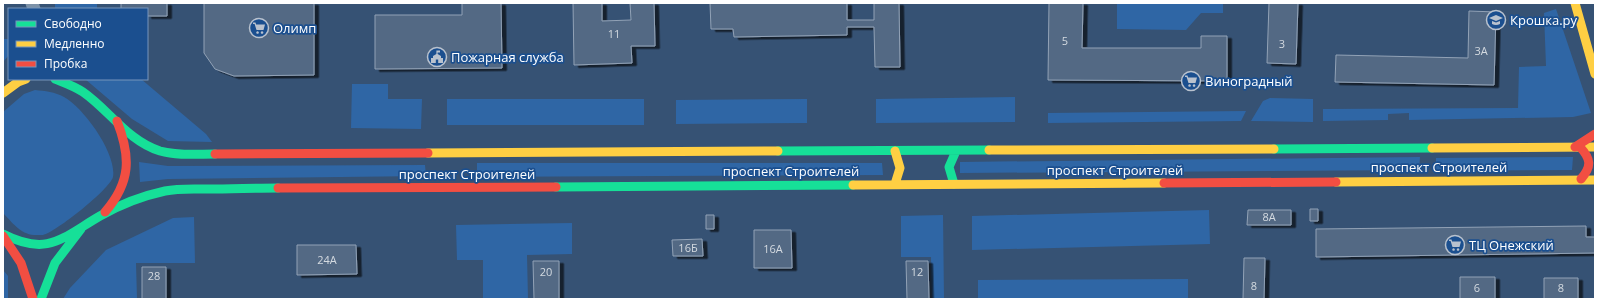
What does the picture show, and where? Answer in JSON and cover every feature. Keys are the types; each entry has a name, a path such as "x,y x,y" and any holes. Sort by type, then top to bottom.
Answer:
{"main road":[{"path":"1575,3 1595,74"},
{"path":"3,94 16,82"},
{"name":"проспект Строителей","path":"68,82 144,144 158,150 185,154 430,154 665,150 956,151 1595,147"},
{"path":"104,213 120,193 126,172 125,147 122,133 117,121"},
{"path":"1581,179 1589,171 1591,164 1589,156 1577,147 1595,134"},
{"path":"895,151 901,167 895,184"},
{"path":"954,184 949,167 956,151"},
{"name":"проспект Строителей","path":"3,235 22,244 38,246 53,244 64,239 104,213 138,198 175,189 1595,180"},
{"path":"41,299 55,263 82,228"},
{"path":"3,235 21,263 33,299"}],"shaded area":[{"path":"55,3 97,3 97,8 55,8"},
{"path":"1117,3 1223,3 1223,13 1201,13 1186,30 1117,29"},
{"path":"1556,9 1591,113 1573,117 1409,120 1409,113 1388,114 1388,120 1323,121 1323,109 1518,108 1519,67 1546,66 1544,13"},
{"path":"3,39 8,39 8,56 3,62"},
{"path":"86,80 142,80 206,134 212,142 168,141 132,119"},
{"path":"352,84 388,84 388,99 422,99 421,129 351,128"},
{"path":"35,90 61,95 81,111 98,132 105,144 113,167 113,177 103,191 70,218 43,235 29,234 20,230 3,213 3,112 24,94"},
{"path":"1015,97 1015,122 876,123 876,99"},
{"path":"1270,98 1313,99 1313,122 1251,121 1263,101"},
{"path":"447,99 644,99 644,125 447,125"},
{"path":"807,99 807,123 676,124 676,100"},
{"path":"1246,111 1241,121 1048,123 1048,113"},
{"path":"1420,157 1419,170 960,173 960,162"},
{"path":"1573,157 1572,170 1436,171 1436,158"},
{"path":"139,162 168,166 425,165 426,176 168,179 140,182"},
{"path":"477,163 882,163 883,175 477,177"},
{"path":"1209,210 1210,244 972,250 972,216"},
{"path":"943,215 944,299 932,299 931,257 901,257 901,216"},
{"path":"194,217 195,263 136,263 137,299 63,299 70,288 106,250 173,218"},
{"path":"572,223 572,254 527,255 528,299 483,299 483,260 457,260 456,225"},
{"path":"3,270 8,276 8,299 3,299"},
{"path":"1188,279 1188,299 978,299 978,280"}],"building":[{"path":"121,3 167,3 167,16 148,16 148,8 121,8"},
{"name":"Олимп","path":"204,3 314,3 314,75 234,76 215,69 204,53"},
{"path":"462,3 501,3 502,68 375,69 375,15 462,15"},
{"path":"573,3 602,3 602,21 631,20 630,3 654,3 655,46 631,46 632,63 574,65"},
{"path":"710,3 847,3 847,20 874,20 874,3 899,3 900,67 875,67 874,27 847,27 847,35 734,37 733,29 711,29"},
{"path":"1049,3 1083,3 1082,48 1201,48 1201,36 1227,36 1227,81 1048,80"},
{"path":"1269,3 1298,3 1296,64 1267,63"},
{"path":"1469,11 1496,12 1494,85 1335,82 1336,55 1468,58"},
{"path":"1310,209 1318,209 1318,221 1310,221"},
{"path":"1248,210 1291,210 1291,225 1247,225"},
{"path":"706,215 714,215 714,229 706,229"},
{"name":"ТЦ Онежский","path":"1586,226 1586,237 1595,237 1595,253 1316,257 1316,229"},
{"path":"754,230 791,230 792,268 754,268"},
{"path":"702,239 703,256 673,256 672,240"},
{"path":"297,245 356,245 357,274 297,275"},
{"path":"1244,258 1265,258 1264,299 1243,299"},
{"path":"533,261 559,261 559,299 534,299"},
{"path":"906,261 928,261 929,299 907,299"},
{"path":"142,267 166,267 166,299 142,299"},
{"path":"1460,277 1495,277 1495,299 1460,299"},
{"path":"1544,278 1578,278 1578,299 1544,299"}],"traffic: fast":[{"path":"58,80 83,92 128,133 149,146 160,151 174,154 215,154"},
{"path":"1274,149 1432,148"},
{"path":"778,151 989,150"},
{"path":"954,184 949,167 956,151"},
{"path":"556,187 853,185"},
{"path":"3,234 19,241 32,244 43,244 54,242 116,208 156,193 181,189 278,188"},
{"path":"41,299 55,263 81,229"}],"traffic: slow":[{"path":"1575,3 1595,74"},
{"path":"3,93 23,80"},
{"path":"1432,148 1595,147"},
{"path":"989,150 1274,149"},
{"path":"428,153 778,151"},
{"path":"895,151 900,168 895,184"},
{"path":"1336,182 1595,180"},
{"path":"853,185 1164,183"}],"traffic: jam":[{"path":"105,212 114,201 120,190 126,169 125,146 117,121"},
{"path":"1575,147 1595,134"},
{"path":"1580,147 1586,155 1589,163 1587,170 1581,179"},
{"path":"215,154 428,153"},
{"path":"1164,183 1336,182"},
{"path":"278,188 556,187"},
{"path":"3,236 21,263 33,299"}],"place":[{"name":"Крошка.ру","path":"1496,20"},
{"name":"Олимп","path":"259,28"},
{"name":"Пожарная служба","path":"437,57"},
{"name":"Виноградный","path":"1191,81"},
{"name":"ТЦ Онежский","path":"1455,245"}]}
